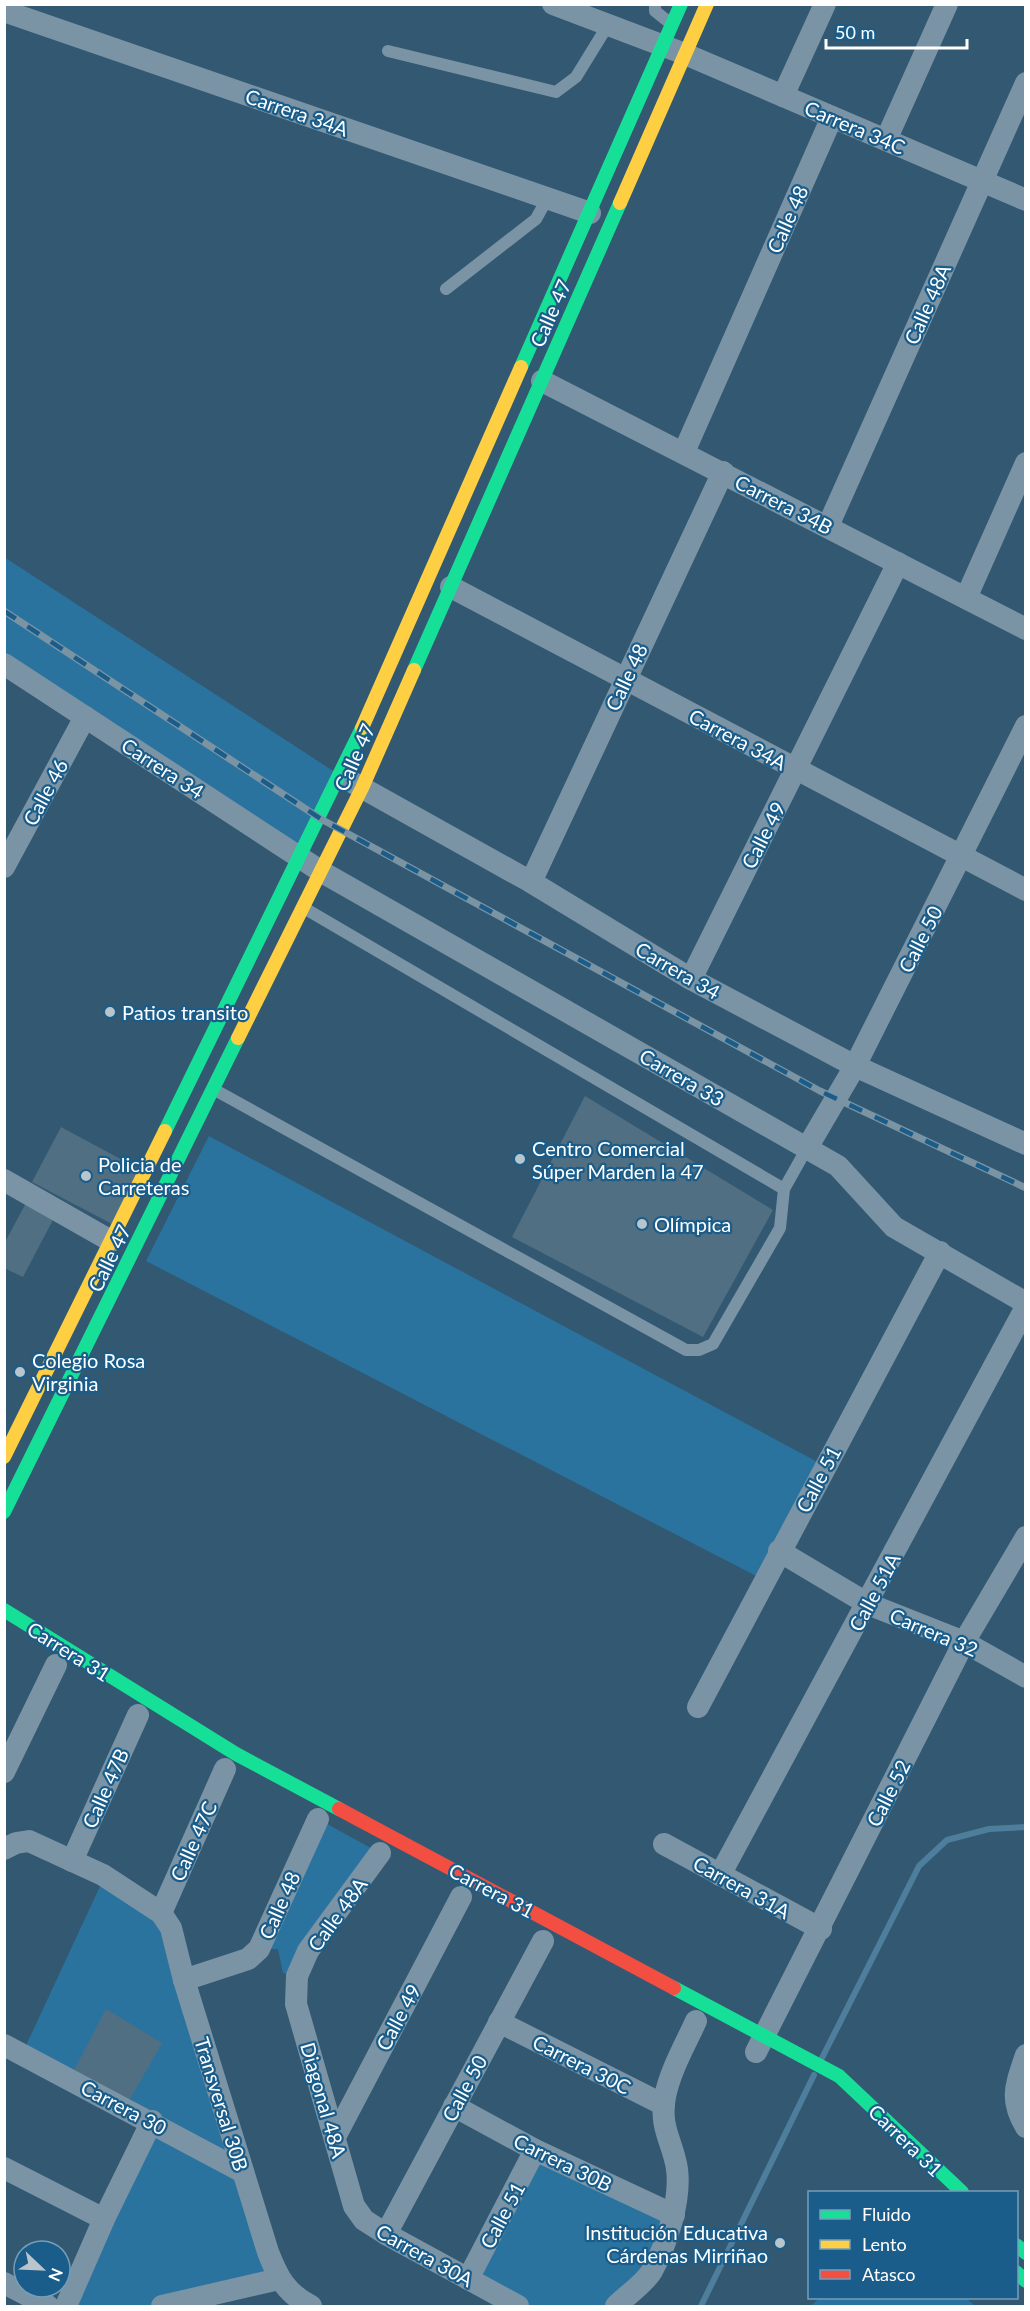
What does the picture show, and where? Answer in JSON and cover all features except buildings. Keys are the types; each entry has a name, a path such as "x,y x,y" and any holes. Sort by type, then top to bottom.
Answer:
{"main road":[{"name":"Calle 47","path":"4,1457 341,776 681,4"},
{"name":"Calle 47","path":"4,1512 362,788 707,4"},
{"name":"Carrera 31","path":"4,1610 132,1706 236,1754 758,2048 797,2054 839,2076 960,2191"}],"street":[{"path":"553,4 608,25 668,35 686,54"},
{"path":"783,96 825,4"},
{"path":"886,140 947,4"},
{"name":"Carrera 34A","path":"4,11 590,213"},
{"name":"Carrera 34C","path":"686,54 1026,200"},
{"name":"Calle 48A","path":"828,526 1026,83"},
{"name":"Calle 48","path":"684,452 832,117"},
{"name":"Carrera 34B","path":"542,381 1026,629"},
{"path":"966,598 1026,463"},
{"name":"Calle 48","path":"531,882 723,472"},
{"name":"Calle 49","path":"691,978 898,563"},
{"name":"Carrera 34A","path":"451,587 1026,890"},
{"name":"Carrera 34","path":"4,664 322,872"},
{"name":"Calle 46","path":"4,867 12,834 85,717"},
{"name":"Calle 50","path":"807,1148 855,1066 963,856 1026,726"},
{"name":"Carrera 34","path":"341,776 531,882 691,978 855,1066 1026,1144"},
{"name":"Carrera 33","path":"322,872 838,1166 894,1227 940,1252 1026,1305"},
{"path":"4,1180 111,1241"},
{"name":"Calle 51","path":"698,1707 940,1252"},
{"name":"Calle 51A","path":"720,1875 868,1604 1026,1305"},
{"name":"Calle 52","path":"758,2048 821,1929 964,1642 1026,1537"},
{"name":"Carrera 32","path":"779,1551 868,1604 964,1642 1026,1677"},
{"path":"4,1772 56,1665"},
{"name":"Calle 47B","path":"72,1861 132,1706"},
{"name":"Calle 47C","path":"166,1920 225,1769"},
{"name":"Calle 48","path":"184,1980 248,1959 259,1949 318,1819"},
{"path":"14,1840 103,1875 166,1920"},
{"name":"Carrera 31A","path":"664,1844 821,1929"},
{"name":"Calle 48A","path":"297,1976 309,1951 380,1853"},
{"name":"Calle 49","path":"335,2137 461,1897"},
{"name":"Transversal 30B","path":"166,1920 243,2172 279,2279"},
{"name":"Calle 50","path":"386,2234 543,1941"},
{"name":"Diagonal 48A","path":"297,1976 296,2004 354,2206 364,2220"},
{"path":"616,2307 651,2272 674,2215 678,2187 676,2167 663,2128 664,2105 671,2075 696,2021"},
{"name":"Carrera 30C","path":"499,2022 664,2105"},
{"name":"Carrera 30","path":"4,2045 152,2121 243,2172"},
{"path":"1026,2055 1018,2079 1014,2106 1026,2127"},
{"name":"Carrera 30B","path":"454,2106 536,2150 674,2215"},
{"path":"4,2283 60,2306 152,2121"},
{"name":"Calle 51","path":"468,2279 536,2150"},
{"path":"4,2168 105,2219"},
{"name":"Carrera 30A","path":"364,2220 518,2307"},
{"path":"162,2307 279,2279 298,2299 311,2307"}],"lane":[{"path":"655,4 655,10 668,35"},
{"path":"388,51 556,93 576,77 608,25"},
{"path":"446,289 536,219 547,199"},
{"path":"304,908 784,1189"},
{"path":"214,1089 686,1350 699,1350 712,1344 780,1228 784,1189 807,1148"}],"shaded area":[{"path":"4,557 341,776 301,859 5,664"},
{"path":"209,1136 825,1466 764,1580 146,1261"},
{"path":"318,1819 380,1853 297,1976 283,1973 278,1949 259,1949"},
{"path":"103,1880 150,1913 175,1951 240,2168 23,2052"},
{"path":"153,2125 242,2172 273,2278 151,2306 70,2306"},
{"path":"536,2151 674,2215 651,2272 616,2306 518,2306 468,2279"},
{"path":"818,2299 967,2299 975,2306 811,2306"}],"waterway":[{"path":"822,2058 919,1866 947,1840 989,1829 1026,1827"},
{"path":"701,2306 814,2075"}],"railway":[{"path":"4,611 321,819 820,1091 1026,1188"}],"traffic: fast":[{"path":"521,367 681,4"},
{"path":"414,670 620,203"},
{"path":"165,1131 362,728"},
{"path":"4,1512 238,1038"},
{"path":"4,1610 236,1754 339,1809"},
{"path":"674,1988 839,2076 961,2191"},
{"path":"1018,2247 1026,2253"},
{"path":"1018,2274 1026,2281"}],"traffic: slow":[{"path":"620,203 707,4"},
{"path":"362,728 521,367"},
{"path":"238,1038 362,788 414,670"},
{"path":"4,1457 165,1131"}],"traffic: jam":[{"path":"339,1809 674,1988"}],"place":[{"name":"Patios transito","path":"110,1012"},
{"name":"Centro Comercial Súper Marden la 47","path":"520,1159"},
{"name":"Policia de Carreteras","path":"86,1176"},
{"name":"Olímpica","path":"642,1224"},
{"name":"Colegio Rosa Virginia","path":"20,1372"},
{"name":"Institución Educativa Cárdenas Mirriñao","path":"780,2243"}]}
